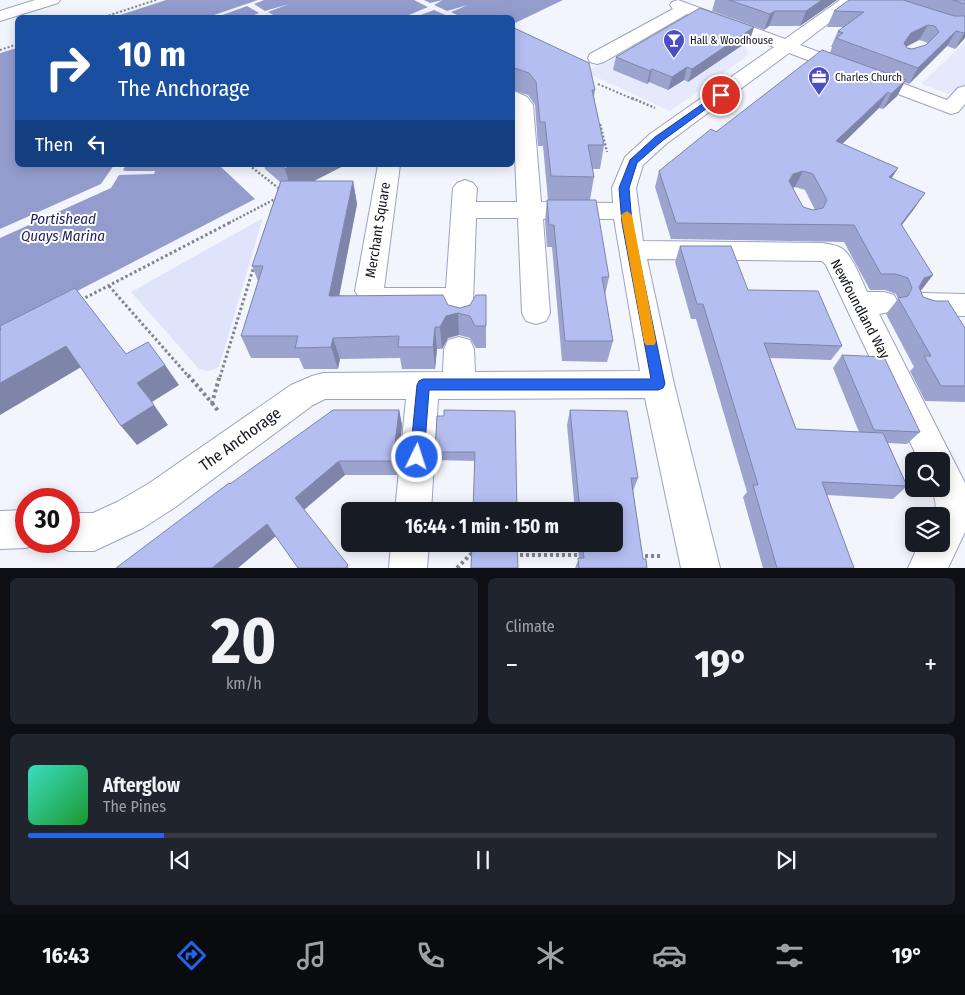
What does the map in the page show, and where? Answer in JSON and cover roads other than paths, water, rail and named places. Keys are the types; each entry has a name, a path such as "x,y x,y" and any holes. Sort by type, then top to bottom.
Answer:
{"street":[{"path":"0,16 52,0"},
{"path":"700,562 658,384 632,250 625,199 633,162 658,139 851,0"},
{"path":"597,58 682,6 787,46 888,75 951,108 965,92"},
{"path":"515,98 523,105 536,313"},
{"name":"Merchant Square","path":"389,167 370,291 375,296 382,298 449,298 459,309 464,209 529,210 625,199"},
{"name":"Newfoundland Way","path":"632,250 820,246 837,259 871,303 933,452"},
{"path":"922,304 965,305"},
{"path":"459,348 459,384"},
{"name":"The Anchorage","path":"80,532 94,532 130,515 161,496 311,390 337,385 658,384"},
{"path":"414,502 423,385"},
{"path":"950,523 954,516 953,488"},
{"path":"0,530 15,529"},
{"path":"408,568 409,552"},
{"path":"927,568 935,552"}],"water":[{"path":"166,0 563,0 515,23 515,15 120,15"},
{"name":"Portishead Quays Marina","path":"15,49 15,167 221,167 255,199 0,331 0,53"}],"place":[{"name":"Hall & Woodhouse","path":"674,59"},
{"name":"Charles Church","path":"819,96"}]}
